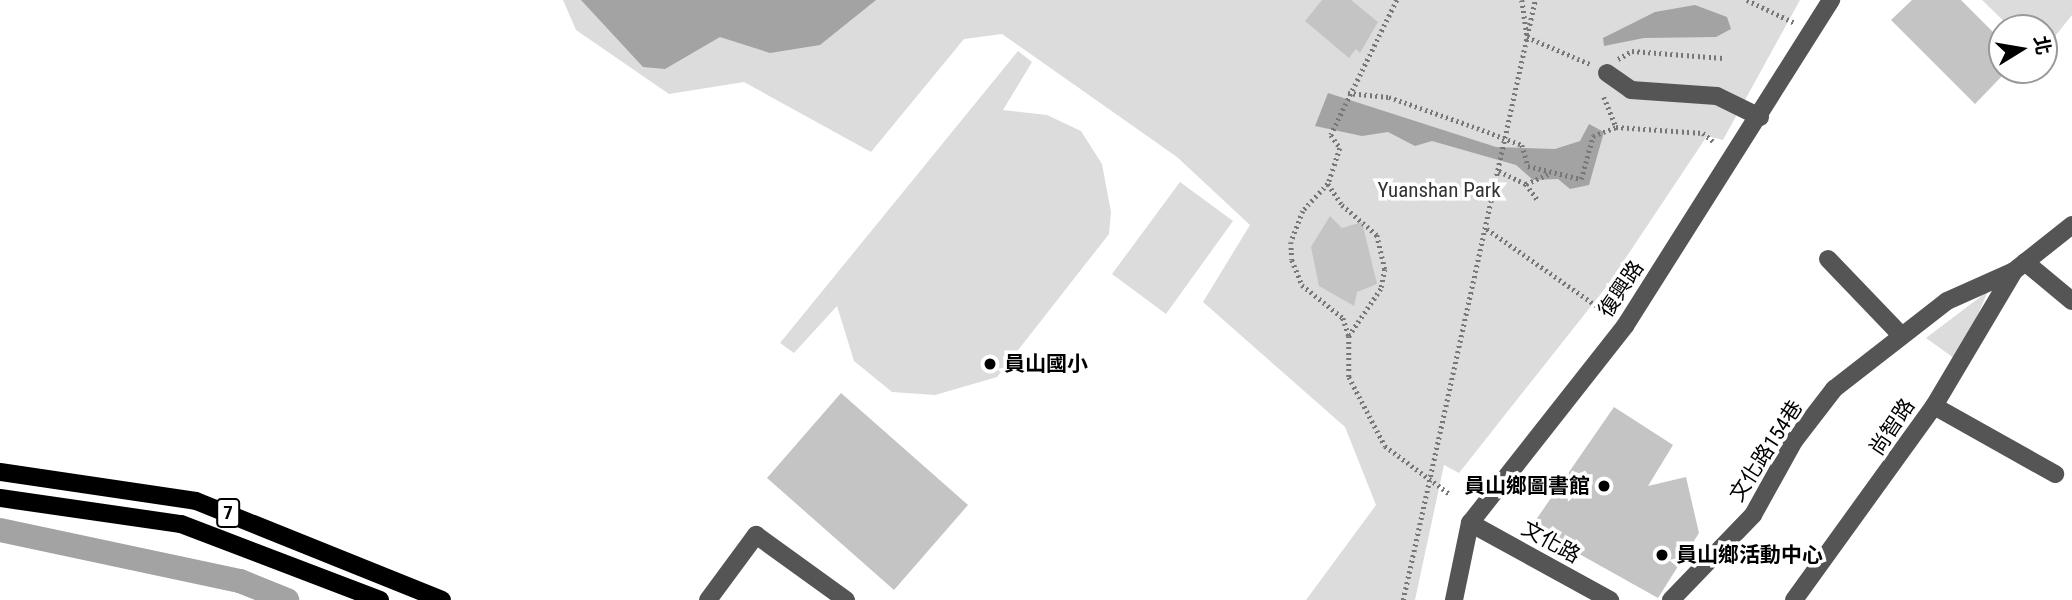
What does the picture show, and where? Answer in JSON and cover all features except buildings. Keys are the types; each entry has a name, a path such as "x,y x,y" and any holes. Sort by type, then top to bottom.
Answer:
{"main road":[{"name":"7","path":"0,472 196,501 442,600"},
{"name":"7","path":"0,498 181,524 380,600"}],"street":[{"name":"復興路","path":"1454,600 1470,523 1625,326 1815,31 1831,0"},
{"path":"1607,73 1631,90 1717,96 1760,117"},
{"name":"文化路154巷","path":"1671,600 1753,515 1794,441 1834,390 1947,301 2019,267 2068,232"},
{"path":"1828,259 1901,335"},
{"path":"2019,267 2072,302"},
{"name":"尚智路","path":"1794,600 1934,406 2019,267"},
{"path":"1934,406 2055,474"},
{"name":"文化路","path":"1470,523 1610,600"},
{"path":"708,600 756,535 846,600"}],"path":[{"path":"1398,0 1348,93 1331,135 1339,148 1328,184 1303,211 1291,242 1292,260 1302,285 1343,318 1349,336 1349,377 1385,446 1428,483 1451,495"},
{"path":"1522,0 1527,37"},
{"path":"1403,600 1487,229 1535,0"},
{"path":"1747,0 1815,31"},
{"path":"1527,37 1607,73"},
{"path":"1348,93 1389,97 1522,145 1528,166 1581,179 1593,136 1616,127"},
{"path":"1500,169 1526,184 1537,199"},
{"path":"1526,184 1552,173"},
{"path":"1328,184 1342,205 1377,235 1385,269 1381,289 1349,336"},
{"path":"1487,229 1625,326"}],"green space":[{"name":"Yuanshan Park","path":"563,0 1800,0 1723,140 1707,136 1607,286 1459,473 1444,465 1415,600 1306,600 1376,505 1345,427 1203,302 1250,225 1177,157 1002,34 964,39 871,152 744,82 669,94 576,30"},
{"path":"1982,0 2072,0 2072,15 2058,32 2058,14 1996,14"},
{"path":"1018,51 1032,62 1003,110 1047,115 1081,131 1102,164 1111,212 1109,234 997,377 935,395 892,392 854,361 837,306 794,353 780,343"},
{"path":"1180,182 1233,221 1166,314 1112,274"},
{"path":"1988,291 1958,361 1926,338"}],"shaded area":[{"path":"581,0 876,0 820,45 770,53 720,37 665,69 643,67"},
{"path":"1695,5 1727,17 1731,29 1716,37 1644,38 1604,46 1603,38 1655,12"},
{"path":"1328,93 1496,147 1555,149 1580,141 1589,124 1604,132 1589,185 1570,189 1558,179 1533,180 1516,165 1432,141 1415,146 1388,132 1362,136 1315,126"}],"waterway":[{"path":"0,530 240,581 287,600"}],"place":[{"name":"員山國小","path":"990,364"},
{"name":"員山鄉圖書館","path":"1604,486"},
{"name":"員山鄉活動中心","path":"1662,555"}]}
